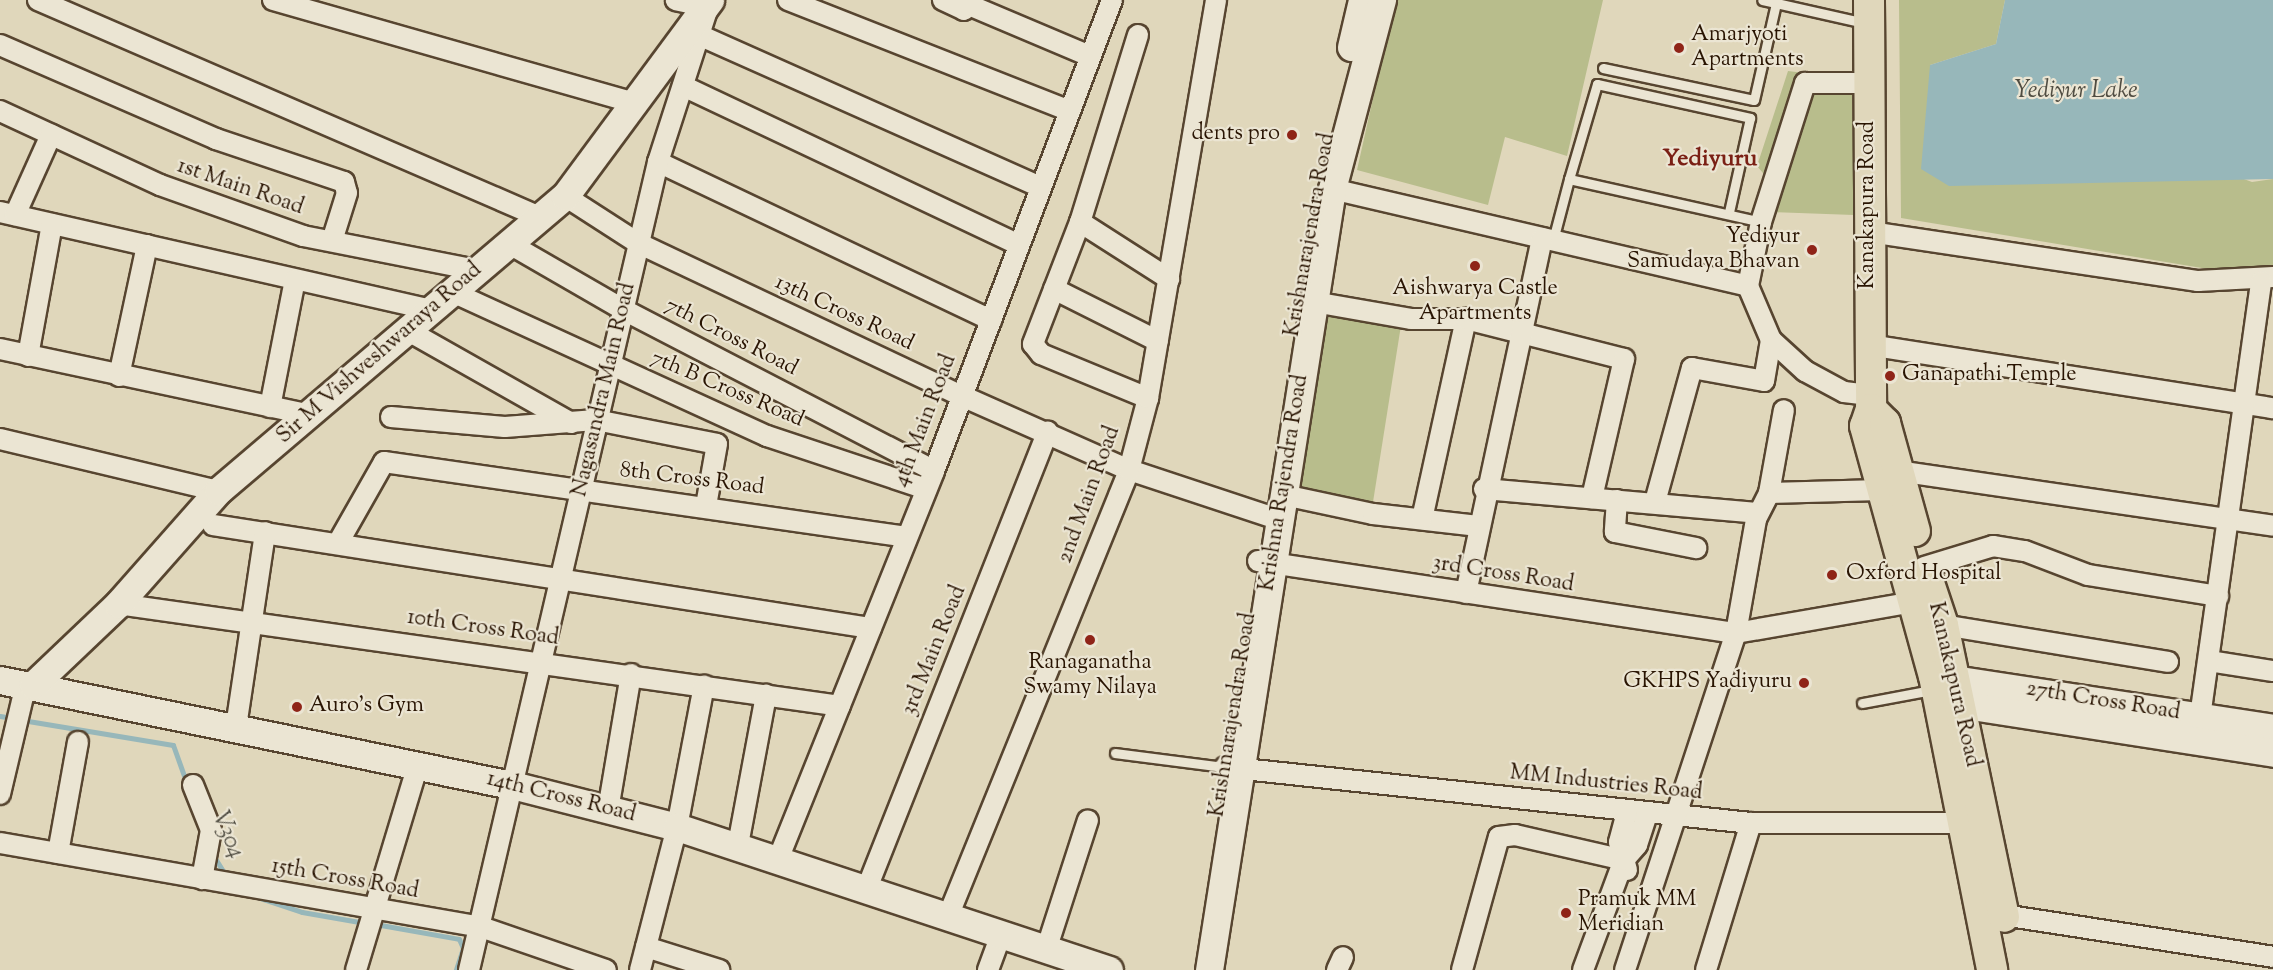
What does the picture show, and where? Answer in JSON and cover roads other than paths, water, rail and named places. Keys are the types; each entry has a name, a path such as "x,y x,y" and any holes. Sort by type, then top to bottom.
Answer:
{"main road":[{"name":"Krishnarajendra Road","path":"1193,970 1233,768 1265,562 1276,511 1316,186 1362,0"},
{"name":"Krishna Rajendra Road","path":"1276,511 1332,189 1382,0"},
{"name":"Sir M Vishveshwaraya Road","path":"20,683 118,604 218,491 311,415 427,309 565,196 632,102 709,4"},
{"name":"Kanakapura Road","path":"1870,12 1870,402 1864,426 1890,481 1924,567 1943,690 1972,823 1992,970"},
{"name":"Kanakapura Road","path":"1890,481 1930,609"},
{"name":"14th Cross Road","path":"20,683 516,786 677,827 779,857 1047,947 1098,968"},
{"name":"27th Cross Road","path":"1943,690 2200,717 2273,728"},
{"name":"27th Cross Road","path":"1943,690 2273,753"},
{"path":"1209,970 1233,768"},
{"name":"Kanakapura Road","path":"1972,823 2003,915 2013,970"}],"street":[{"path":"38,0 540,217"},
{"path":"273,0 632,102"},
{"path":"676,0 709,4"},
{"path":"788,0 1070,111"},
{"path":"943,0 964,10 970,3 1090,56"},
{"name":"4th Main Road","path":"779,857 934,471 1112,0"},
{"name":"2nd Main Road","path":"949,914 1129,470 1148,398 1216,0"},
{"name":"Nagasandra Main Road","path":"469,970 516,786 545,662 596,420 658,162 709,4"},
{"path":"699,35 1041,187"},
{"path":"1138,35 1080,222 1035,336 1036,351 1148,398"},
{"path":"0,45 216,139 344,182 347,193 332,241"},
{"path":"1870,83 1805,83 1761,222 1748,286 1771,340 1805,371 1870,402"},
{"path":"682,86 1019,245"},
{"name":"1st Main Road","path":"2,117 51,135 160,185 332,241 477,270"},
{"path":"51,135 7,214 427,309"},
{"path":"658,162 991,320"},
{"path":"1332,189 1748,286"},
{"name":"13th Cross Road","path":"565,196 639,243 962,396 1048,432 1129,470 1276,511 1422,519 1478,526"},
{"path":"1080,222 1169,279"},
{"path":"28,356 52,224"},
{"path":"1869,232 2198,281 2267,287 2243,403 2210,661 2200,717"},
{"path":"1466,593 1484,489 1521,330 1547,239"},
{"name":"7th Cross Road","path":"508,243 624,310 934,471"},
{"path":"119,376 147,246"},
{"path":"270,407 295,279"},
{"path":"1053,289 1158,340"},
{"name":"7th B Cross Road","path":"450,291 721,415 926,489"},
{"path":"1314,302 1411,319 1466,319 1521,330 1624,359 1592,498"},
{"path":"1422,519 1466,319"},
{"path":"405,329 571,423"},
{"path":"1655,502 1692,368 1764,381 1771,340"},
{"path":"1869,345 2273,408"},
{"path":"0,349 311,415"},
{"path":"1625,970 1679,817 1739,633 1757,513 1769,493 1784,410"},
{"path":"706,506 721,415"},
{"path":"391,417 505,428 596,420 717,444"},
{"name":"3rd Main Road","path":"867,888 1048,432"},
{"path":"0,439 218,491"},
{"name":"8th Cross Road","path":"338,543 384,462 706,506 908,537"},
{"path":"1769,493 1890,481 2273,526"},
{"path":"1484,489 1655,502 1757,513"},
{"path":"1617,500 1616,532 1696,548"},
{"path":"213,525 871,628"},
{"path":"236,727 265,532"},
{"path":"1924,567 1993,546 2025,551 2088,575 2218,596"},
{"name":"3rd Cross Road","path":"1265,562 1739,633 1930,609 2168,662"},
{"name":"10th Cross Road","path":"118,604 631,674 840,706"},
{"path":"2210,661 2273,671"},
{"path":"608,810 631,674"},
{"path":"0,788 17,719 20,683"},
{"path":"640,970 677,827 704,686"},
{"path":"738,845 766,695"},
{"path":"58,853 78,742"},
{"path":"356,970 418,765"},
{"name":"MM Industries Road","path":"1233,768 1627,812 1751,823 1972,823"},
{"path":"192,785 211,830 202,879"},
{"path":"1602,956 1630,879 1619,842 1627,812"},
{"path":"1583,970 1624,860 1637,845 1647,814"},
{"path":"1047,947 1088,820"},
{"path":"1706,970 1751,823"},
{"path":"1462,970 1499,837 1515,835 1624,860"},
{"name":"15th Cross Road","path":"0,843 481,927 606,970"},
{"path":"2003,915 2273,957"},
{"path":"988,970 1002,932"},
{"path":"646,947 719,970"}],"lane":[{"path":"1762,0 1870,12"},
{"path":"1603,68 1754,100 1776,3"},
{"path":"1547,239 1569,178 1592,86 1597,84 1750,118 1729,212"},
{"path":"1569,178 1729,212 1761,222"},
{"path":"1862,703 1943,690"},
{"path":"1115,753 1233,768"}],"water":[{"name":"Yediyur Lake","path":"2005,0 2273,0 2273,179 1949,186 1921,169 1930,65 1996,44"}],"waterway":[{"name":"V304","path":"0,716 13,718"},
{"name":"V304","path":"22,720 173,745 187,784"},
{"name":"V304","path":"213,855 227,877"},
{"name":"V304","path":"239,891 302,912 365,923"},
{"name":"V304","path":"375,924 459,939 463,948 456,970"}],"place":[{"name":"Amarjyoti Apartments","path":"1679,48"},
{"name":"dents pro","path":"1292,135"},
{"name":"Yediyur Samudaya Bhavan","path":"1812,250"},
{"name":"Aishwarya Castle Apartments","path":"1475,266"},
{"name":"Ganapathi Temple","path":"1890,376"},
{"name":"Oxford Hospital","path":"1832,575"},
{"name":"Ranaganatha Swamy Nilaya","path":"1090,640"},
{"name":"GKHPS Yadiyuru","path":"1804,683"},
{"name":"Auro's Gym","path":"297,707"},
{"name":"Pramuk MM Meridian","path":"1566,913"}],"district":[{"name":"Yediyuru","path":"1710,160"}]}
